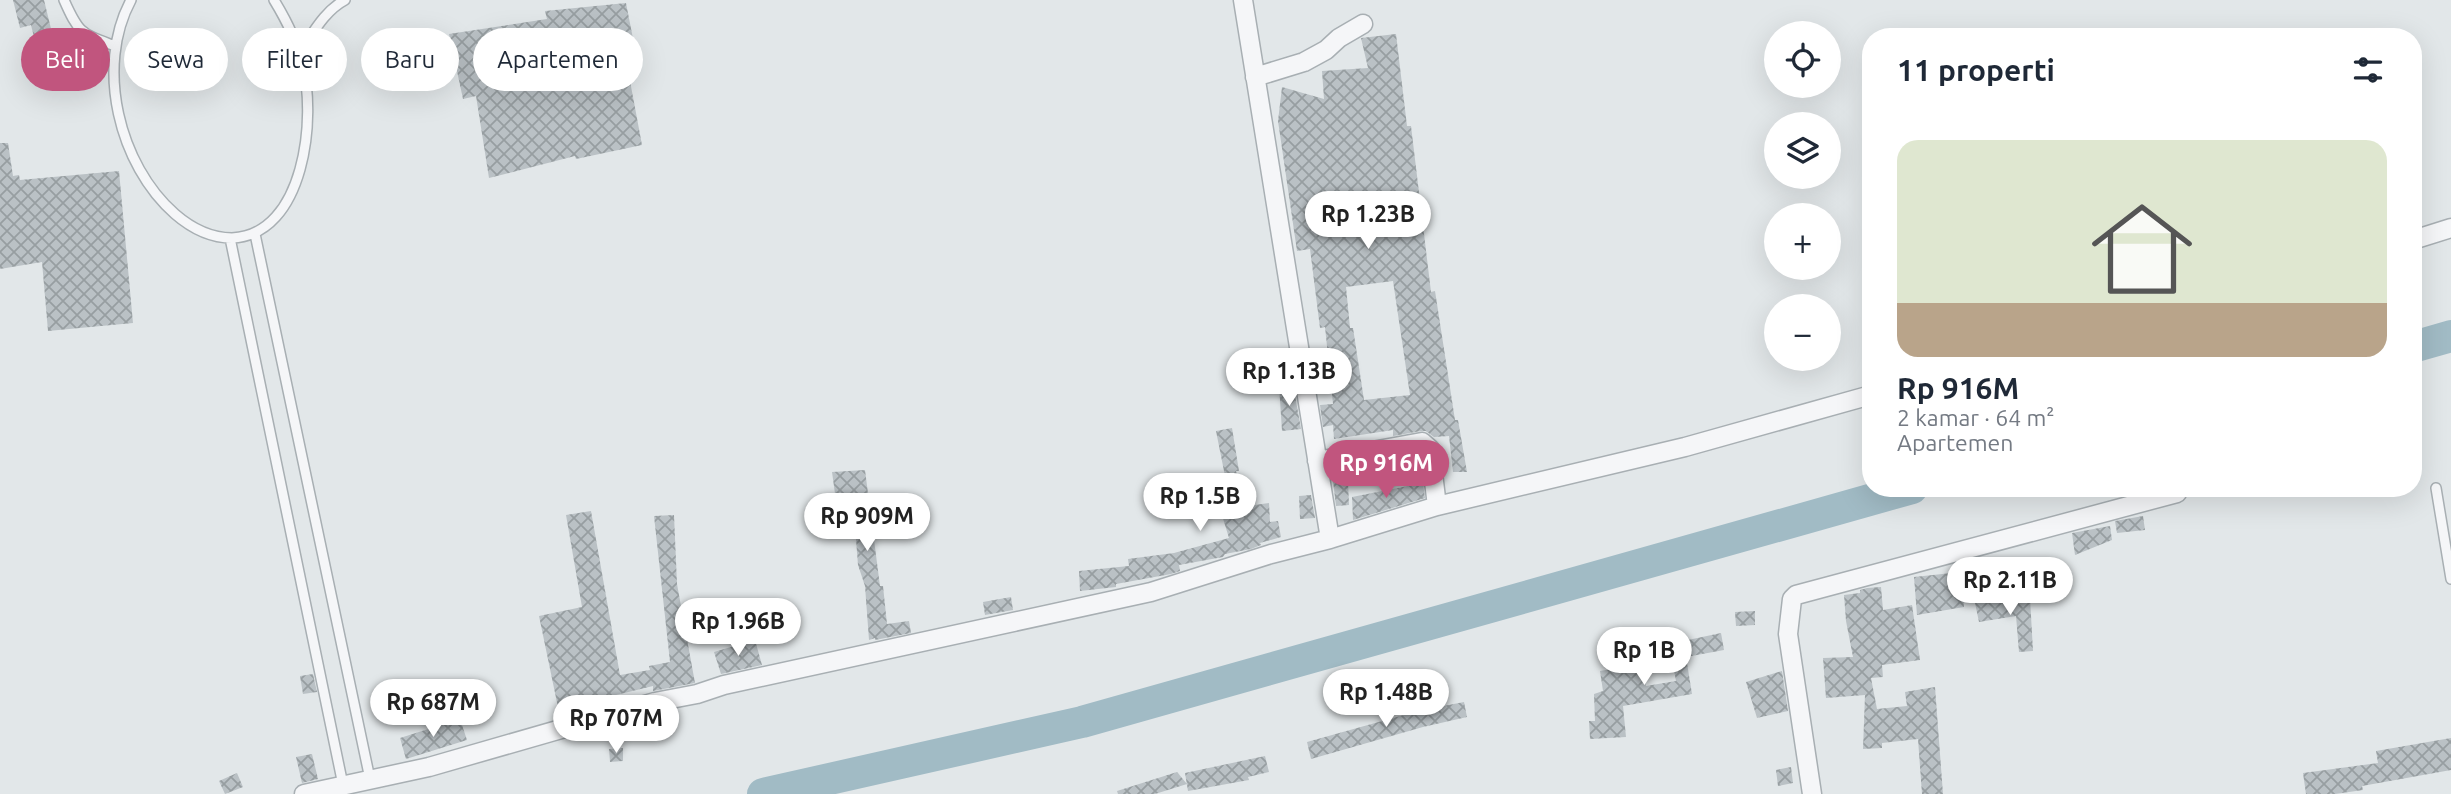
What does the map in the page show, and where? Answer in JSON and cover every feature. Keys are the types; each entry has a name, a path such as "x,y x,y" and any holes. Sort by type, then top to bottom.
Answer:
{"street":[{"path":"1243,0 1330,539"},
{"path":"1255,77 1304,62 1363,24"},
{"path":"2422,237 2451,228"},
{"path":"304,794 429,767 655,702 724,685 1151,592 1437,506 1685,447 1862,398"},
{"path":"1317,461 1422,442 1430,449 1437,506"},
{"path":"1812,794 1788,634 1792,599 1796,595 2162,497"}],"lane":[{"path":"64,0 80,32 115,46"},
{"path":"131,0 115,46 116,97 125,136 141,174 166,206 190,227 230,238 255,234 279,211 298,180 306,147 309,105 307,91"},
{"path":"274,0 287,28"},
{"path":"316,28 336,5 345,0"},
{"path":"255,234 370,779"},
{"path":"230,238 343,785"},
{"path":"2435,488 2451,579"}],"building":[{"path":"13,0 44,0 51,28 32,28 31,25 20,28"},
{"path":"626,3 631,28 488,28 547,19 545,11"},
{"path":"473,30 473,91 632,91 642,145 576,159 575,156 489,178 476,96 463,99 459,80 459,32"},
{"path":"1396,34 1407,126 1411,126 1431,292 1435,291 1455,420 1458,420 1467,472 1453,472 1449,436 1434,437 1421,431 1393,436 1393,430 1334,439 1333,425 1323,427 1320,405 1333,404 1325,327 1320,328 1310,249 1297,251 1278,121 1282,87 1324,99 1322,71 1368,68 1361,38","holes":["1393,281 1410,395 1364,400 1353,328 1350,328 1346,287"]},
{"path":"0,143 8,143 13,176 19,175 20,180 119,171 133,323 48,331 42,262 0,269"},
{"path":"1293,384 1301,429 1282,431 1279,385"},
{"path":"1232,428 1239,471 1236,471 1247,506 1269,503 1270,522 1278,521 1281,537 1260,543 1261,545 1251,549 1225,554 1223,557 1179,565 1180,571 1171,574 1116,584 1116,587 1080,591 1079,571 1129,566 1128,559 1174,553 1229,538 1217,499 1229,496 1216,431"},
{"path":"865,470 887,624 909,621 911,633 875,640 869,640 865,586 858,565 853,500 836,501 832,472"},
{"path":"1348,480 1349,505 1336,506 1333,481"},
{"path":"1423,483 1425,498 1353,520 1352,497"},
{"path":"1311,495 1315,518 1300,519 1299,496"},
{"path":"591,511 620,675 650,670 649,666 670,662 654,516 674,515 677,584 695,683 653,691 653,686 616,695 617,701 560,717 539,616 582,607 566,515"},
{"path":"2143,516 2145,530 2117,533 2115,521"},
{"path":"2110,526 2112,540 2075,555 2072,533"},
{"path":"1961,572 1964,607 1917,615 1914,577"},
{"path":"1881,587 1883,610 1912,605 1920,660 1882,665 1883,677 1871,678 1877,709 1907,706 1905,692 1935,687 1943,794 1922,794 1918,739 1882,743 1882,748 1863,749 1865,695 1826,698 1823,658 1853,657 1844,595"},
{"path":"1011,597 1013,610 985,615 983,602"},
{"path":"2005,598 2030,598 2033,651 2019,652 2016,616 1979,622 1975,603"},
{"path":"1755,611 1755,625 1736,626 1735,612"},
{"path":"1721,633 1724,650 1686,657 1692,694 1623,706 1626,737 1590,739 1589,721 1595,721 1594,694 1603,691 1600,671 1642,664 1646,686 1676,681 1669,644"},
{"path":"755,640 762,665 721,674 714,652"},
{"path":"1782,671 1788,711 1757,718 1746,682"},
{"path":"313,674 317,692 303,694 300,676"},
{"path":"1464,702 1467,717 1311,759 1307,742 1418,711"},
{"path":"460,719 467,740 406,759 400,738"},
{"path":"2451,738 2451,770 2362,786 2363,790 2306,794 2303,773 2378,763 2376,751"},
{"path":"623,748 623,761 610,762 609,749"},
{"path":"312,754 318,779 302,783 296,757"},
{"path":"1265,756 1269,772 1248,777 1249,780 1188,791 1185,773"},
{"path":"1791,767 1793,783 1778,786 1776,770"},
{"path":"1177,772 1187,784 1155,794 1118,794 1117,791"},
{"path":"237,773 243,787 225,794 219,781"}],"waterway":[{"path":"2422,344 2451,336"},
{"path":"763,794 1082,722 1880,497"}]}
